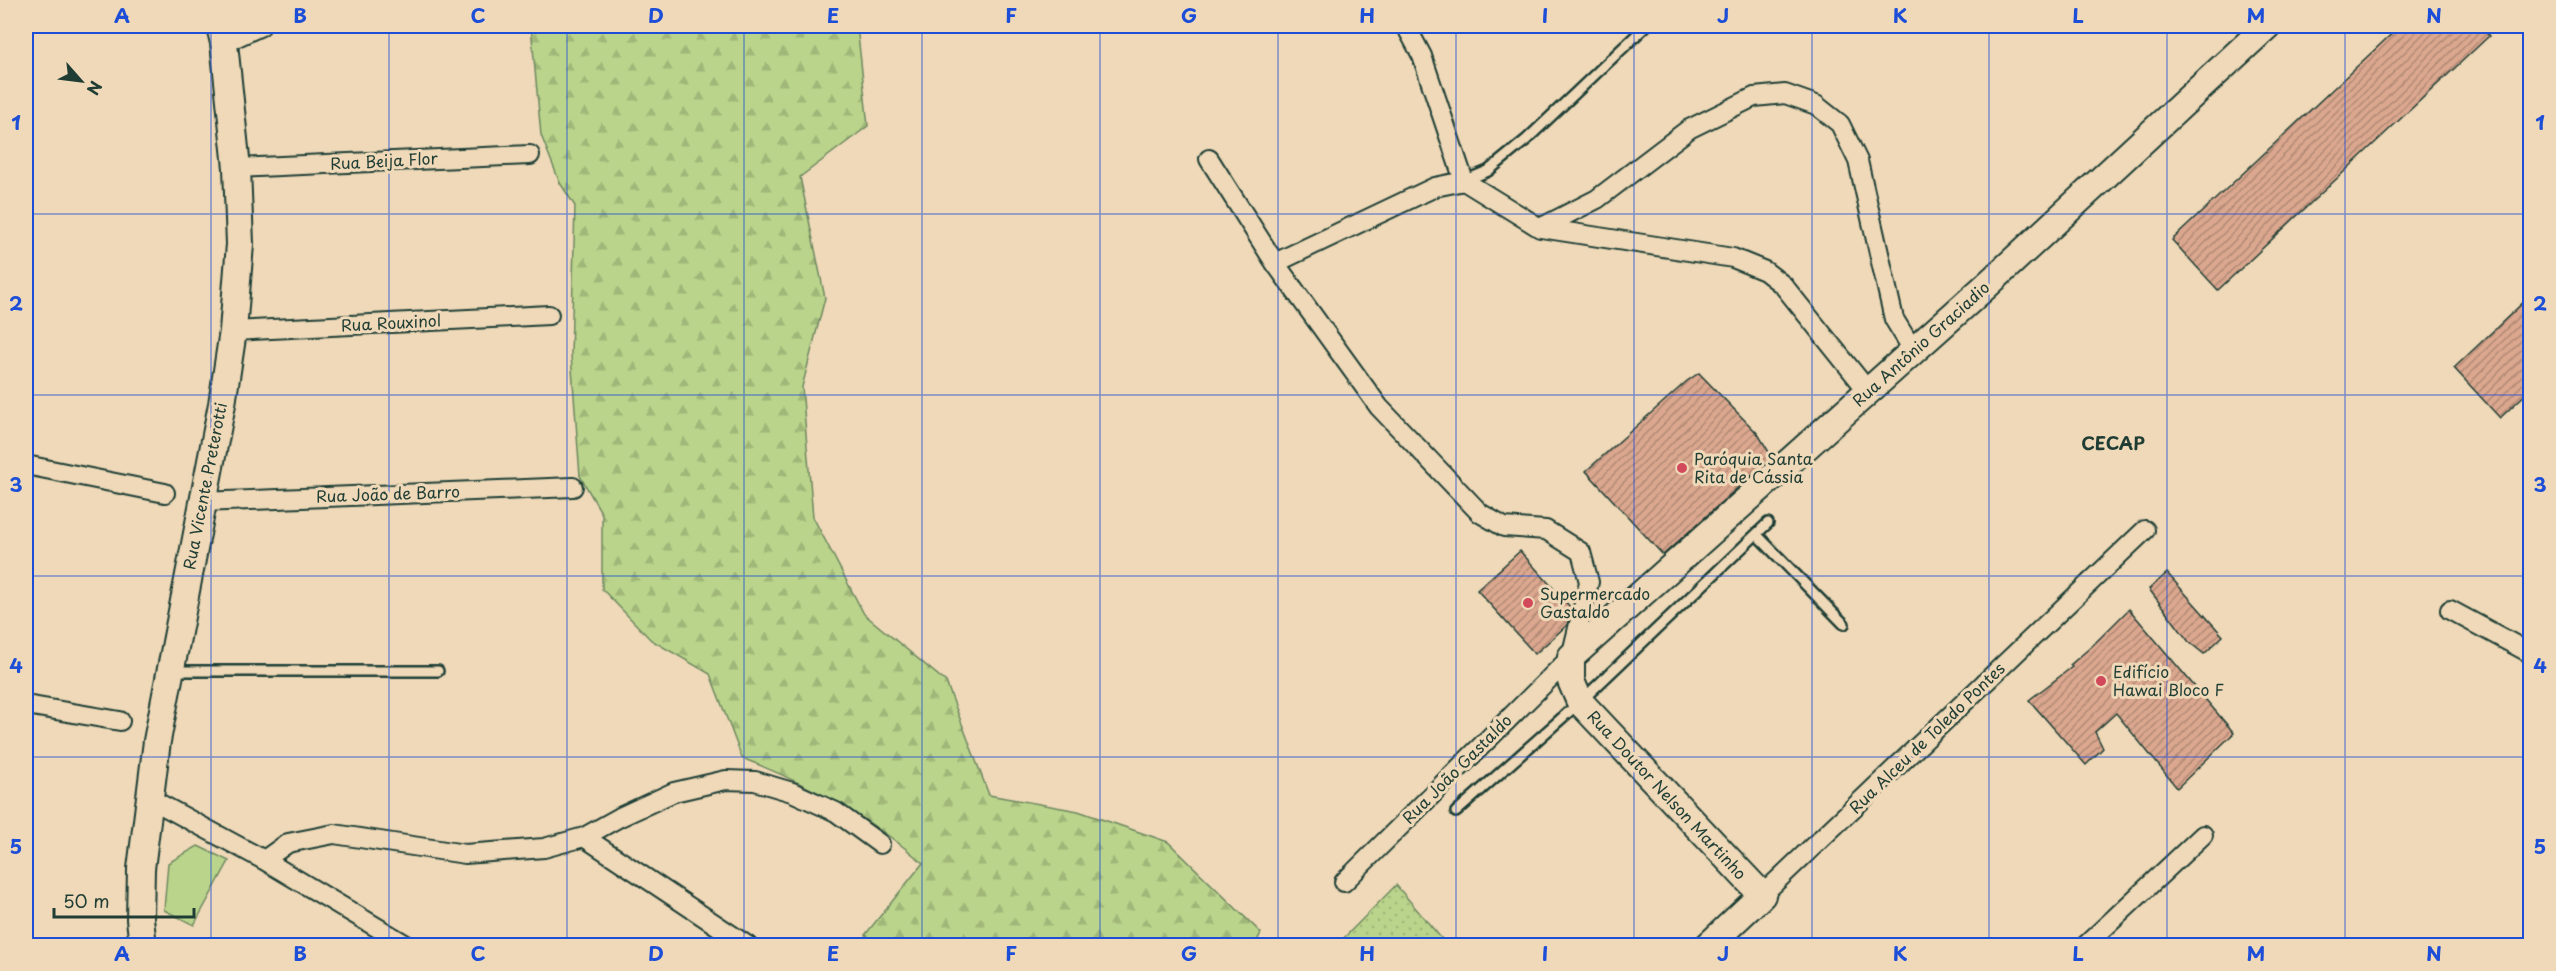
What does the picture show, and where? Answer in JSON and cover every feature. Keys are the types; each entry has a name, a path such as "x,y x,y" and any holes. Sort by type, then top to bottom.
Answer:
{"main road":[{"name":"Rua Antônio Graciadio","path":"1571,657 1868,391 2267,26"},
{"name":"Rua Vicente Preterotti","path":"143,945 140,920 141,869 157,741 222,404 233,331 240,244 237,168 222,34"},
{"name":"Rua Doutor Nelson Martinho","path":"1571,657 1571,681 1580,702 1762,895"},
{"name":"Rua Alceu de Toledo Pontes","path":"1708,945 1762,895"}],"street":[{"path":"222,34 261,26"},
{"path":"1406,26 1422,56 1464,181 1540,228 1733,258 1765,271 1783,285 1868,391"},
{"path":"1540,228 1597,199 1689,129 1754,97 1785,94 1816,105 1840,124 1858,161 1894,319 1913,350"},
{"name":"Rua Beija Flor","path":"237,168 530,154"},
{"path":"1209,159 1275,263 1378,407 1480,513 1504,527 1546,530 1581,552 1589,582 1571,657"},
{"path":"1275,263 1435,187 1464,181"},
{"name":"Rua Rouxinol","path":"233,331 549,315"},
{"path":"26,465 165,494"},
{"name":"Rua João de Barro","path":"202,502 573,487"},
{"name":"Rua Alceu de Toledo Pontes","path":"1762,895 2145,530"},
{"path":"2450,610 2530,654"},
{"name":"Rua João Gastaldo","path":"1344,882 1571,657"},
{"path":"26,705 120,721"},
{"path":"264,860 288,843 334,834 465,854 544,848 584,837 674,792 726,780 756,781 792,792 836,813 880,844"},
{"path":"150,798 264,860 408,945"},
{"path":"2085,945 2204,836"},
{"path":"584,837 748,945"}],"lane":[{"path":"1464,181 1488,171 1526,140 1646,26"},
{"path":"1456,812 1580,702 1768,523"},
{"path":"1757,535 1844,624"},
{"path":"170,671 438,671"}],"green space":[{"path":"531,26 857,26 868,126 800,177 825,298 802,387 813,517 864,614 946,682 989,795 1078,811 1168,842 1261,933 1255,945 885,946 865,935 923,863 881,830 837,803 791,779 742,758 710,674 651,640 602,589 602,514 580,476 571,355 575,206 560,183 541,135"},
{"path":"198,846 229,861 194,925 164,910 168,863"},
{"path":"1396,885 1447,945 1337,945"}],"building":[{"path":"2400,26 2480,26 2489,36 2218,290 2172,240"},
{"path":"2530,296 2530,390 2500,418 2454,368"},
{"name":"Paróquia Santa Rita de Cássia","path":"1699,373 1758,434 1772,457 1663,555 1586,471 1687,381"},
{"name":"Supermercado Gastaldo","path":"1520,551 1571,608 1567,625 1535,654 1477,590"},
{"path":"2167,573 2223,636 2204,654 2189,642 2149,589"},
{"name":"Edifício Hawai Bloco F","path":"2129,609 2234,733 2177,788 2116,713 2095,732 2103,748 2086,765 2029,700 2072,667 2070,665"}],"place":[{"name":"Paróquia Santa Rita de Cássia","path":"1682,468"},
{"name":"Supermercado Gastaldo","path":"1528,603"},
{"name":"Edifício Hawai Bloco F","path":"2101,681"}],"district":[{"name":"CECAP","path":"2113,444"}]}
